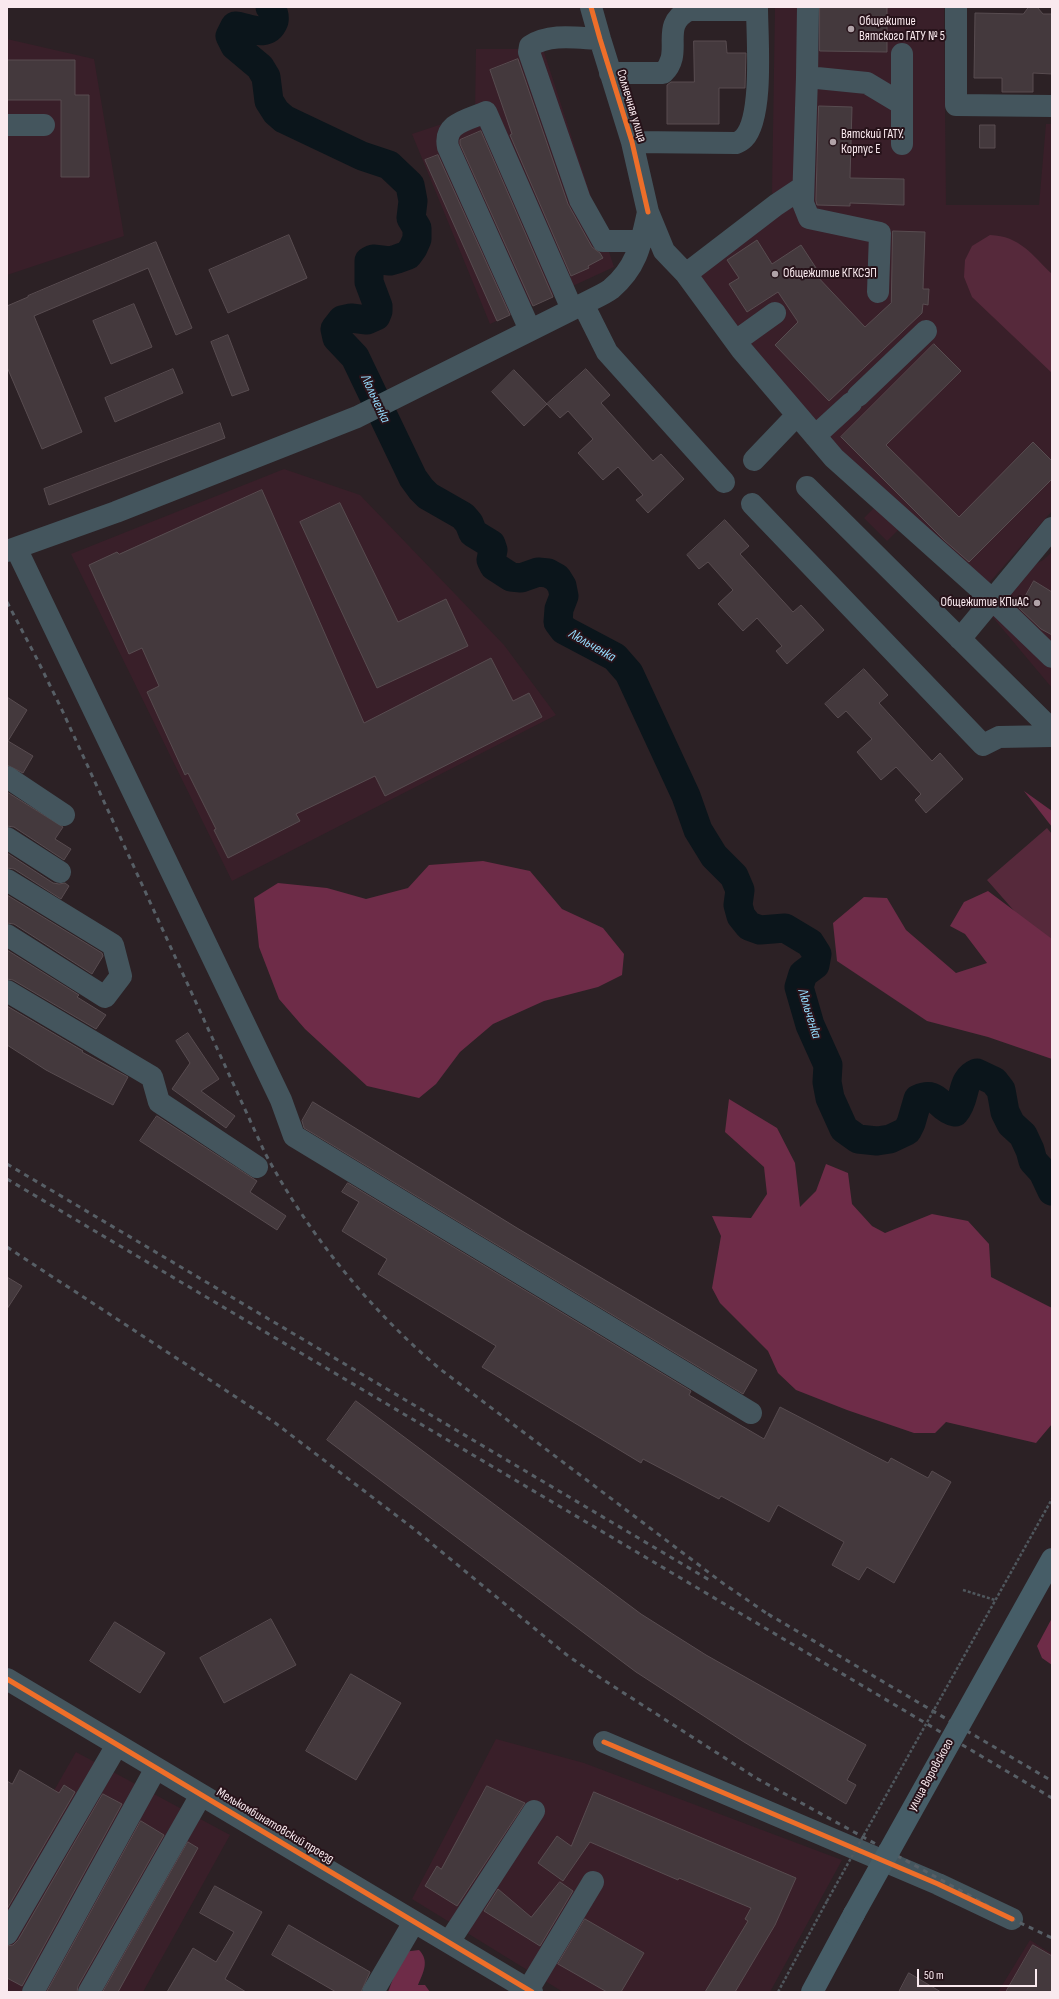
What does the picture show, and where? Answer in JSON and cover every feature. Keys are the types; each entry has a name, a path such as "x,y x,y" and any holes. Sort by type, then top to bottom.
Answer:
{"main road":[{"name":"улица Воровского","path":"812,1992 1052,1559"}],"street":[{"name":"Солнечная улица","path":"592,7 610,74 632,142 648,212 664,251 686,274 736,342 834,458 992,600 1052,657"},
{"path":"808,7 803,203 809,218 880,232 878,292"},
{"path":"956,7 956,105 1052,106"},
{"path":"610,74 664,73 670,67 672,60 672,29 675,22 683,13 689,10 758,8 757,99 755,115 744,138 736,143 632,142"},
{"path":"600,39 556,37 535,43 530,46 529,52 580,200 603,241 642,241"},
{"path":"902,54 902,144"},
{"path":"807,77 867,83 902,104"},
{"path":"530,330 448,147 446,138 449,130 454,126 486,112 578,306 607,352 724,482"},
{"path":"7,125 44,125"},
{"path":"686,274 776,205 803,187"},
{"path":"648,212 637,257 629,270 610,289 578,306 385,404 356,417 116,512 11,549 281,1100 294,1136 751,1413"},
{"path":"736,342 775,313"},
{"path":"815,436 926,331"},
{"path":"754,460 797,414"},
{"path":"807,487 1052,730"},
{"path":"752,504 983,745 999,737 1052,736"},
{"path":"960,639 1052,528"},
{"path":"7,777 64,815"},
{"path":"7,838 60,872"},
{"path":"7,880 113,945 121,976 105,997 7,935"},
{"path":"7,991 152,1076 159,1102 257,1167"},
{"name":"Мелькомбинатовский проезд","path":"7,1679 530,1991"},
{"path":"604,1742 938,1884 1012,1919"},
{"path":"7,1934 117,1745"},
{"path":"33,1992 156,1768"},
{"path":"89,1992 201,1795"},
{"path":"449,1942 534,1811"},
{"path":"530,1991 593,1882"},
{"path":"373,1992 414,1922"}],"path":[{"path":"778,1992 827,1901 1052,1499"},
{"path":"963,1590 995,1600"}],"shaded area":[{"path":"775,7 944,7 946,205 1039,205 1046,124 1052,124 1052,511 975,599 901,527 887,541 864,518 882,500 821,431 743,336 696,273 779,215 772,192"},
{"path":"7,39 94,59 124,236 7,275"},
{"path":"476,49 543,49 614,267 490,324 412,134 475,113"},
{"path":"990,235 1000,236 1018,243 1032,254 1052,274 1052,373 972,297 964,277 965,260 972,246"},
{"path":"284,469 360,495 504,645 556,715 232,881 71,554"},
{"path":"1052,552 1052,688 990,614 1030,567 1043,560"},
{"path":"1024,791 1052,811 1052,827"},
{"path":"1047,828 1052,834 1052,954 987,880"},
{"path":"483,861 530,871 562,909 603,928 624,954 622,975 598,987 544,1001 493,1024 460,1052 436,1084 419,1098 367,1086 305,1029 279,999 259,947 254,898 278,883 327,888 366,899 408,888 429,865"},
{"path":"988,891 1052,939 1052,1059 988,1037 927,1021 837,961 833,923 864,897 887,898 906,930 956,973 987,963 965,934 950,926 964,902"},
{"path":"729,1099 777,1128 795,1163 800,1207 816,1191 826,1164 848,1173 852,1204 872,1226 885,1233 932,1214 968,1221 989,1244 991,1277 1052,1308 1052,1424 1036,1443 946,1422 935,1433 914,1433 847,1410 796,1390 778,1373 768,1351 720,1303 712,1288 721,1236 712,1216 751,1218 767,1194 764,1167 725,1132"},
{"path":"1052,1618 1052,1665 1042,1658 1037,1646"},
{"path":"496,1739 584,1763 842,1860 770,1992 563,1992 412,1899"},
{"path":"76,1752 230,1835 143,1992 7,1992 7,1873"},
{"path":"1030,1940 1052,1954 1052,1992 998,1992"},
{"path":"419,1950 425,1963 418,1985 425,1985 430,1992 388,1992 403,1952"}],"building":[{"name":"Общежитие Вятского ГАТУ № 5","path":"820,7 887,7 887,52 820,51"},
{"path":"1029,7 1037,7 1043,14 1052,14 1052,74 1033,73 1033,92 1002,92 1002,78 974,78 975,13 1023,14"},
{"path":"694,41 726,41 727,53 746,53 745,88 719,88 719,124 667,124 667,85 671,82 694,82"},
{"path":"518,59 568,204 592,247 600,253 603,258 588,266 589,268 571,276 510,135 512,134 490,70"},
{"path":"7,60 75,60 75,95 89,95 89,177 61,177 61,100 7,100"},
{"name":"Вятский ГАТУ. Корпус Е","path":"819,106 852,107 850,178 904,179 904,205 850,203 850,206 817,205"},
{"path":"980,125 995,125 995,148 980,148"},
{"path":"481,131 553,297 533,306 460,144 460,140"},
{"path":"438,155 510,315 497,321 425,160"},
{"path":"893,231 925,232 923,289 929,289 928,305 923,304 922,313 829,401 775,345 798,322 778,292 747,312 729,284 739,278 727,260 757,240 772,264 801,245 818,271 815,274 865,327 891,303"},
{"path":"289,235 307,278 228,313 209,270"},
{"path":"156,242 192,328 176,335 148,268 34,316 82,432 42,449 7,367 7,306"},
{"path":"134,304 152,347 111,364 93,321"},
{"path":"228,335 249,390 232,396 211,342"},
{"path":"934,344 961,371 886,445 959,517 1033,442 1052,461 1052,479 969,562 944,540 841,437"},
{"path":"173,369 183,393 115,422 105,398"},
{"path":"586,369 610,395 601,403 653,461 661,454 684,479 648,513 636,500 643,495 618,467 603,480 578,453 593,439 568,411 560,418 547,404"},
{"path":"514,370 547,404 524,426 492,392"},
{"path":"220,423 225,438 49,505 44,489"},
{"path":"262,490 364,723 491,658 513,701 529,693 542,717 385,796 375,776 296,814 300,821 228,858 214,830 216,829 188,773 185,775 147,692 159,686 142,648 129,654 89,565 117,552 119,554"},
{"path":"340,503 398,622 446,599 468,646 377,688 300,522"},
{"path":"725,520 749,546 740,554 793,612 801,605 824,630 787,664 776,651 782,646 757,618 743,631 718,604 733,590 708,562 699,569 687,555"},
{"name":"Общежитие КПиАС","path":"1034,581 1052,592 1052,635 1041,629 1019,608"},
{"path":"864,669 888,695 879,703 932,761 940,753 963,779 926,813 915,800 921,794 896,767 881,780 857,752 872,739 846,711 838,718 825,704"},
{"path":"7,697 27,710 8,741 33,756 23,773 7,765"},
{"path":"7,792 63,827 55,839 71,849 64,860 14,827 7,826"},
{"path":"7,853 53,883 65,883 69,886 61,899 14,869 7,868"},
{"path":"7,895 102,953 103,956 92,974 14,924 7,923"},
{"path":"7,950 79,995 77,997 106,1015 96,1029 13,980 7,979"},
{"path":"7,1006 83,1051 82,1052 128,1077 113,1105 46,1070 7,1045"},
{"path":"188,1033 219,1079 201,1091 235,1116 226,1128 172,1089 190,1063 176,1041"},
{"path":"313,1102 517,1228 757,1370 743,1394 304,1128 302,1121"},
{"path":"157,1116 257,1181 250,1192 286,1216 277,1230 140,1141"},
{"path":"348,1183 691,1391 689,1395 764,1439 780,1407 888,1463 891,1458 928,1478 932,1471 951,1482 894,1583 867,1567 859,1580 832,1565 844,1542 778,1505 769,1522 721,1496 719,1499 643,1459 641,1463 482,1367 496,1346 378,1274 387,1259 342,1231 359,1202 342,1192"},
{"path":"7,1277 22,1286 7,1309"},
{"path":"356,1401 641,1614 706,1655 866,1745 847,1780 856,1785 846,1804 744,1742 636,1672 327,1440"},
{"path":"271,1619 296,1665 224,1703 200,1658"},
{"path":"115,1622 165,1653 140,1693 90,1661"},
{"path":"351,1674 401,1703 356,1780 306,1751"},
{"path":"20,1770 59,1793 64,1785 75,1792 7,1909 7,1781 12,1784"},
{"path":"487,1786 525,1803 457,1906 425,1886 437,1866 441,1869"},
{"path":"594,1792 796,1878 775,1925 735,1992 705,1992 748,1921 745,1919 751,1908 679,1878 678,1880 590,1842 563,1881 538,1863 557,1836 571,1846"},
{"path":"103,1794 122,1804 22,1986 7,1978 7,1946 13,1945 18,1940"},
{"path":"141,1821 164,1835 78,1986 77,1992 47,1992"},
{"path":"188,1842 198,1848 118,1992 103,1992"},
{"path":"560,1882 573,1891 540,1946 484,1911 498,1889 531,1917"},
{"path":"215,1886 262,1912 225,1979 246,1992 167,1992 193,1948 216,1962 234,1932 200,1913"},
{"path":"585,1919 644,1953 621,1992 607,1992 558,1964"},
{"path":"289,1925 370,1972 361,1992 336,1992 272,1955"},
{"path":"1033,1945 1052,1956 1052,1992 1006,1992"},
{"path":"909,1973 941,1992 899,1992"}],"waterway":[{"name":"Люльченка","path":"270,7 274,13 274,21 267,30 257,31 235,26 230,36 235,46 260,67 266,77 269,101 276,112 284,119 362,156 389,165 410,185 413,201 411,218 417,228 417,239 413,248 408,255 397,259 390,261 373,259 369,261 369,282 378,306 376,316 367,320 351,318 342,320 335,329 337,338 355,357 413,478 428,496 463,516 469,523 473,533 491,544 493,550 491,560 494,566 511,577 521,578 538,572 548,573 557,578 562,586 564,596 559,609 558,622 564,630 615,657 629,673 686,796 698,830 714,856 734,876 740,890 738,905 741,916 749,926 760,930 785,928 810,943 817,954 815,965 803,974 799,987 810,1025 828,1065 827,1082 830,1098 844,1129 858,1139 877,1141 890,1139 907,1131 918,1099 925,1097 934,1098 949,1110 955,1112 959,1107 968,1080 977,1073 994,1081 1001,1090 1005,1112 1011,1124 1023,1135 1033,1161 1043,1172 1052,1191"}],"railway":[{"path":"7,602 62,710 265,1153 282,1183 321,1242 365,1296 414,1346 440,1369 724,1584 772,1617"},
{"path":"7,1164 711,1581"},
{"path":"7,1179 1052,1798"},
{"path":"7,1247 274,1422 414,1529 568,1656 602,1679 756,1778 1012,1919 1052,1938"},
{"path":"768,1614 1052,1781"}],"cycle path":[{"path":"591,7 632,142 648,212"},
{"path":"7,1679 532,1992"},
{"path":"604,1742 938,1884 1012,1919"}],"place":[{"name":"Общежитие Вятского ГАТУ № 5","path":"851,29"},
{"name":"Вятский ГАТУ. Корпус Е","path":"833,142"},
{"name":"Общежитие КГКСЭП","path":"775,274"},
{"name":"Общежитие КПиАС","path":"1037,603"}]}
